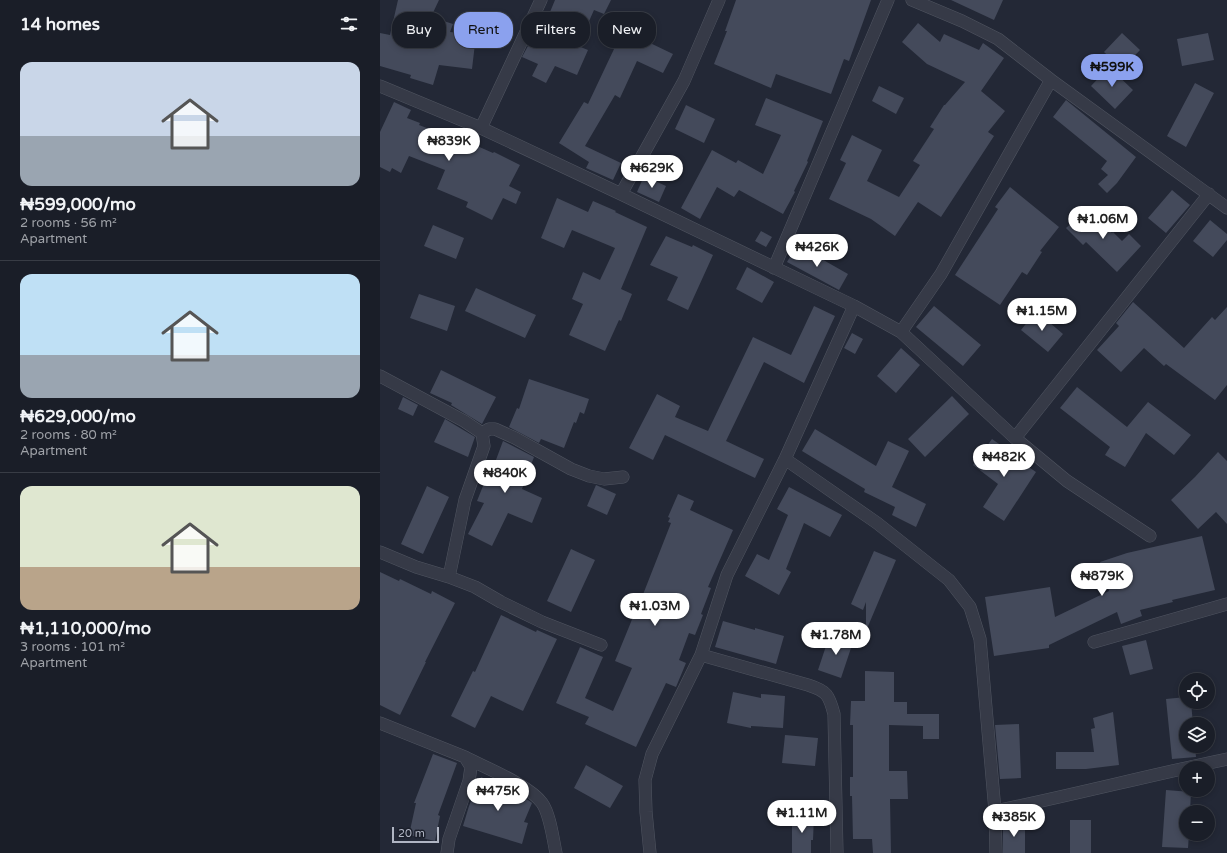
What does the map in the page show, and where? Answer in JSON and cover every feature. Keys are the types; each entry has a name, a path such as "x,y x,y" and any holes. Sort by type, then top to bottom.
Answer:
{"street":[{"path":"481,128 541,0"},
{"path":"621,194 684,81 719,0"},
{"path":"774,268 888,0"},
{"path":"912,0 962,21 998,39 1051,80 1227,208"},
{"path":"901,332 941,274 1051,80"},
{"path":"380,86 481,128 621,194 854,306 901,332 1015,438 1067,481 1150,536"},
{"path":"1015,438 1208,194"},
{"path":"650,853 645,780 652,754 701,655 727,576 785,459 854,306"},
{"path":"380,376 464,421 482,433 484,446 464,500 449,577"},
{"path":"482,433 489,429 495,429 521,441 571,470 589,476 604,479 623,477"},
{"path":"785,459 877,523 949,580 970,607 980,639 995,810 996,853"},
{"path":"380,552 416,567 475,587 501,602 542,622 601,645"},
{"path":"1094,642 1227,604"},
{"path":"701,655 821,689 830,699 834,714 837,853"},
{"path":"380,723 465,757 524,787 542,803 551,827 556,853"},
{"path":"447,853 450,839 469,781 471,767 465,757"},
{"path":"995,810 1062,797 1167,771 1227,759"}],"building":[{"path":"398,0 439,0 433,12 395,12"},
{"path":"555,0 611,0 605,12 594,10 590,19 590,12 550,12"},
{"path":"736,0 871,0 849,61 844,59 831,94 776,74 771,88 714,64 727,31 725,31"},
{"path":"951,0 1003,0 994,20"},
{"path":"446,22 453,24 450,32 454,32 454,48 474,48 472,69 439,65 433,85 410,78 411,75 380,66 380,33 390,35 392,26 392,48 446,48"},
{"path":"918,23 940,42 944,34 979,50 983,43 1004,58 981,91 1005,111 988,132 994,136 941,217 918,202 895,236 871,219 829,199 846,163 840,160 852,135 882,150 867,181 899,197 920,165 913,161 934,129 930,127 944,105 965,82 927,64 902,42"},
{"path":"1122,33 1140,50 1122,69 1104,52"},
{"path":"1208,33 1214,60 1182,66 1177,39"},
{"path":"656,46 673,54 663,73 637,61 620,98 615,95 585,146 621,163 613,180 586,168 589,162 559,143 584,102 588,104 614,48 656,48"},
{"path":"527,48 583,48 588,50 577,75 555,66 546,83 532,76 538,64 522,57"},
{"path":"1109,67 1133,90 1115,109 1091,86"},
{"path":"1195,83 1214,93 1186,147 1167,136"},
{"path":"879,86 904,98 896,114 872,101"},
{"path":"766,98 823,121 807,161 808,162 794,191 795,192 783,214 739,190 734,197 717,187 700,219 681,208 712,150 736,163 738,160 763,174 781,135 755,125"},
{"path":"1066,100 1136,157 1117,183 1107,193 1098,184 1108,175 1101,169 1107,161 1053,117"},
{"path":"394,102 411,110 407,118 420,123 419,125 458,140 459,138 493,153 494,152 520,165 509,186 521,192 516,204 503,198 492,220 466,207 468,202 437,189 445,170 409,156 401,173 392,168 390,172 380,167 380,132"},
{"path":"686,105 715,119 704,143 675,129"},
{"path":"644,176 666,186 659,202 637,192"},
{"path":"1010,187 1059,227 1040,251 1042,252 1027,275 1022,272 1000,305 955,275 998,209 995,207"},
{"path":"1172,190 1190,205 1166,233 1148,218"},
{"path":"557,198 588,212 593,201 647,227 621,289 632,294 621,321 619,320 605,351 569,335 583,304 572,299 583,272 600,280 615,248 572,230 564,248 541,238"},
{"path":"1088,208 1112,233 1113,232 1122,241 1129,234 1141,246 1117,272 1086,242 1083,245 1066,228"},
{"path":"1210,220 1227,234 1227,240 1213,257 1193,241"},
{"path":"433,225 464,238 456,259 424,246"},
{"path":"761,231 772,237 766,247 755,241"},
{"path":"666,236 692,247 693,245 713,255 688,310 667,300 678,277 650,265"},
{"path":"797,245 848,274 839,290 787,262"},
{"path":"747,267 774,282 762,303 736,289"},
{"path":"476,288 536,315 525,338 465,311"},
{"path":"419,294 455,306 447,331 410,318"},
{"path":"1133,302 1184,348 1212,317 1215,320 1227,307 1227,385 1215,400 1166,364 1164,366 1144,348 1121,372 1097,350 1119,326 1116,323"},
{"path":"814,306 835,316 804,383 764,362 726,441 764,459 755,478 665,435 653,460 629,448 657,394 680,406 675,417 708,431 753,337 791,355"},
{"path":"934,306 981,345 963,366 916,327"},
{"path":"1036,311 1063,334 1048,352 1021,330"},
{"path":"852,333 863,339 855,354 844,348"},
{"path":"901,348 920,365 896,393 877,376"},
{"path":"441,370 496,397 482,424 451,405 452,403 430,393"},
{"path":"529,379 589,399 584,414 580,412 576,423 574,422 564,448 541,439 539,443 509,427 517,408 519,409"},
{"path":"1077,387 1127,427 1148,402 1191,435 1174,455 1146,433 1125,467 1105,455 1110,447 1060,408"},
{"path":"952,396 969,414 925,457 908,439"},
{"path":"403,397 418,405 413,416 398,409"},
{"path":"445,419 475,437 468,457 434,442"},
{"path":"815,429 876,466 888,441 909,451 892,487 926,504 916,527 892,515 895,507 864,492 865,489 802,451"},
{"path":"992,439 1012,453 1011,455 1036,472 1004,521 983,507 998,484 973,465"},
{"path":"503,441 534,457 522,489 542,498 532,523 508,513 492,546 468,534 484,503 477,501 487,476 490,476"},
{"path":"1218,452 1227,461 1227,524 1216,512 1198,529 1171,500"},
{"path":"596,485 616,494 607,515 587,506"},
{"path":"427,486 449,497 423,554 401,544"},
{"path":"789,487 842,515 830,537 804,523 786,569 791,572 779,595 745,576 757,554 769,560 788,515 777,509"},
{"path":"678,494 694,501 690,510 733,530 708,587 711,588 695,635 689,633 679,660 686,663 676,687 666,683 636,747 585,724 589,717 556,703 580,647 603,657 585,698 613,711 632,668 615,661 640,596 642,597 671,523 668,522 670,518 668,517"},
{"path":"1202,536 1215,590 1172,600 1173,602 1140,610 1142,616 1121,624 1117,612 1049,645 1049,648 994,656 985,597 1050,587 1055,617 1109,591 1100,562 1127,553"},
{"path":"571,549 595,560 571,612 547,601"},
{"path":"874,551 896,560 866,631 866,602 863,610 851,604"},
{"path":"380,572 399,581 400,579 431,594 432,591 455,603 400,715 380,705"},
{"path":"501,615 536,632 537,630 557,639 523,711 491,696 475,728 451,716 473,671 475,672"},
{"path":"723,621 784,636 776,664 715,647"},
{"path":"830,634 853,642 841,678 818,670"},
{"path":"1146,640 1153,669 1130,675 1122,646"},
{"path":"865,671 894,672 894,702 907,702 907,714 939,714 939,739 923,739 923,726 889,725 889,771 907,771 908,799 890,799 891,853 873,853 872,839 853,839 852,796 850,796 850,777 853,777 853,725 850,725 851,701 865,701"},
{"path":"733,692 761,698 761,694 785,696 783,728 751,726 751,728 727,723"},
{"path":"1179,698 1179,709 1192,709 1192,717 1179,717 1179,753 1196,753 1196,757 1172,759 1166,699"},
{"path":"1113,712 1119,765 1086,769 1056,769 1056,752 1094,752 1091,729 1095,728 1093,718"},
{"path":"1019,724 1021,778 1000,779 995,725"},
{"path":"785,735 818,738 815,766 782,763"},
{"path":"433,754 457,763 438,815 440,816 435,841 409,835 416,803 414,803"},
{"path":"586,765 623,786 610,808 574,788"},
{"path":"481,777 517,792 532,803 524,822 528,823 522,844 463,826 469,806"},
{"path":"1166,790 1179,791 1179,797 1191,797 1190,805 1179,805 1179,841 1188,841 1188,848 1162,847"},
{"path":"792,816 814,816 811,853 792,853"},
{"path":"1070,820 1091,820 1091,853 1070,853"},
{"path":"1003,823 1025,823 1025,853 1003,853"}]}
